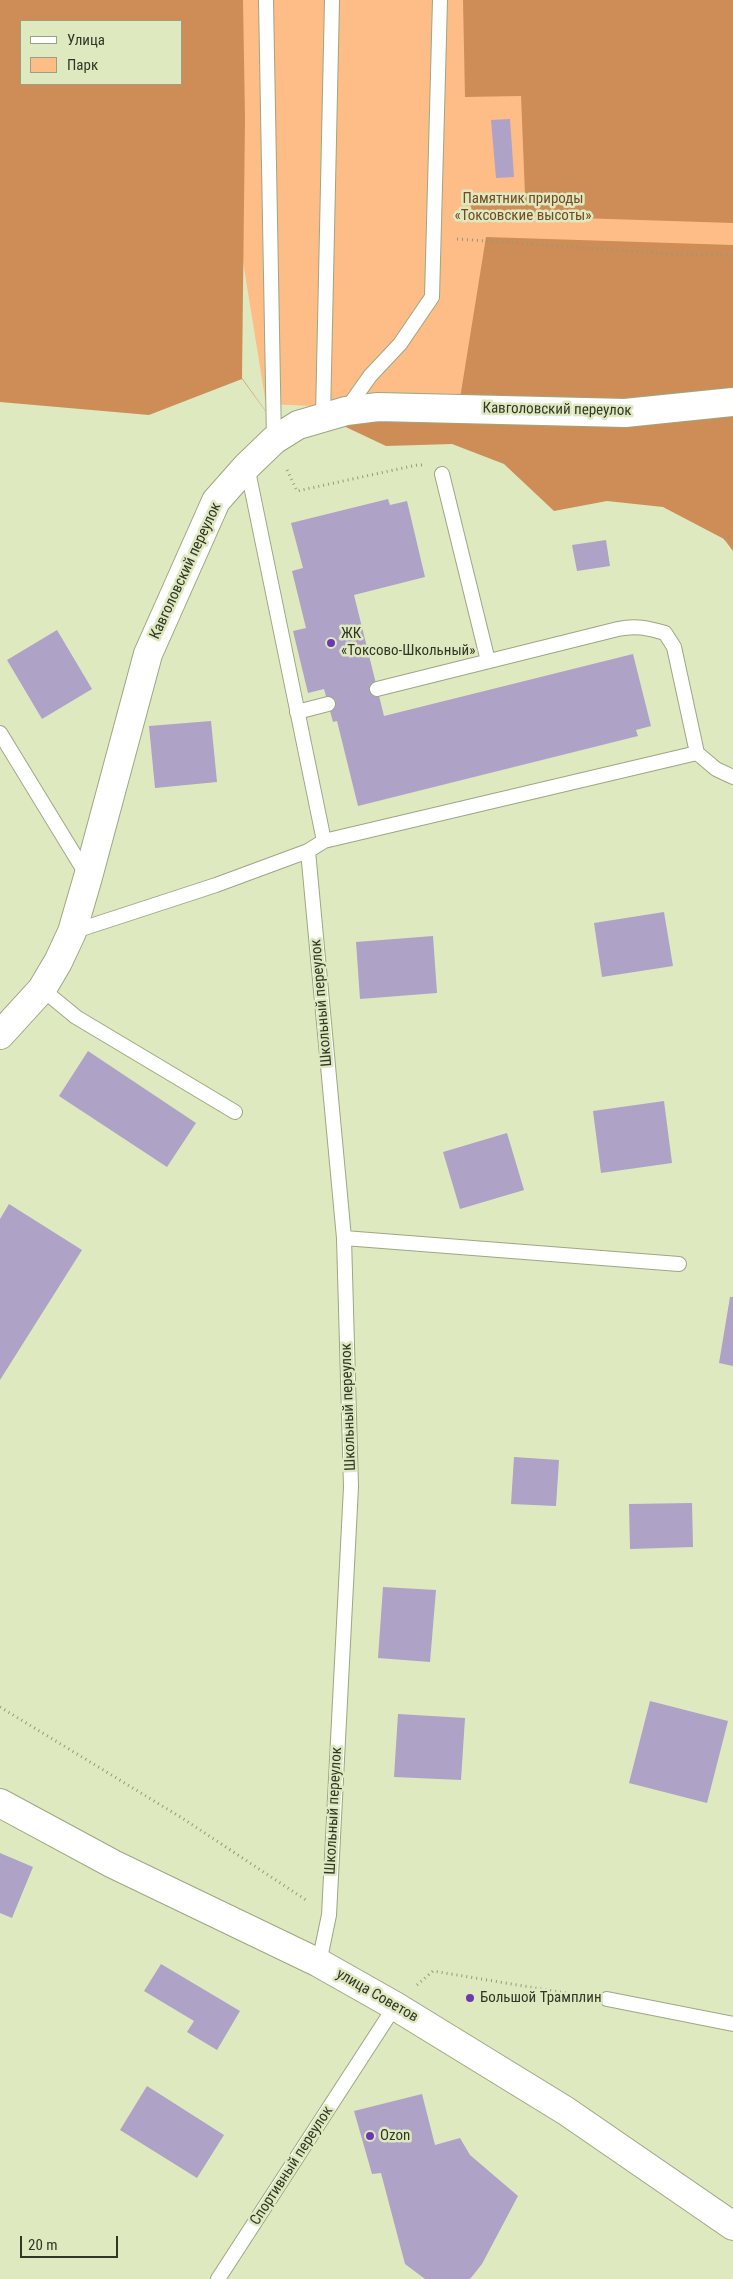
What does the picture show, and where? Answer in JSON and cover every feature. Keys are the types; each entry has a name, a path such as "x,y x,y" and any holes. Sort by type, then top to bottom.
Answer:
{"street":[{"name":"Кавголовский переулок","path":"0,1035 42,989 58,962 72,932 148,654 216,501 247,466 274,440 298,425 334,414 396,407 625,413 733,402"},
{"name":"улица Советов","path":"0,1803 113,1864 319,1963 395,2006 566,2111 733,2226"}],"lane":[{"path":"266,0 274,440"},
{"path":"332,0 334,414"},
{"path":"334,414 400,344 432,297 440,0"},
{"path":"247,466 324,841"},
{"path":"442,474 488,661"},
{"path":"377,689 635,626 665,633 674,647 697,753 716,769 733,777"},
{"path":"297,712 328,704"},
{"path":"0,733 88,878"},
{"path":"72,932 216,885 308,851 324,841 697,753"},
{"name":"Школьный переулок","path":"308,851 344,1238 351,1487 329,1915 319,1963"},
{"path":"42,989 76,1017 235,1112"},
{"path":"344,1238 679,1264"},
{"path":"607,1999 733,2024"},
{"name":"Спортивный переулок","path":"218,2279 395,2006"}],"path":[{"path":"453,239 674,254 733,255"},
{"path":"274,440 297,491 417,465 430,466 442,474"},
{"path":"724,539 733,534"},
{"path":"0,1707 182,1818 329,1915"},
{"path":"395,2006 433,1971 607,1999"}],"green space":[{"name":"Памятник природы «Токсовские высоты»","path":"0,0 733,0 733,398 613,419 266,404 204,20"},
{"path":"0,0 243,0 245,118 242,378 288,442 242,379 149,415 0,402"},
{"path":"463,0 733,0 733,223 548,217 474,219 469,198 525,195 521,96 465,97"},
{"path":"486,237 733,245 733,551 724,539 663,507 607,501 554,511 504,464 452,444 386,446 333,421 457,417"}],"building":[{"path":"510,119 514,177 496,178 491,120"},
{"name":"ЖК «Токсово-Школьный»","path":"388,499 390,505 407,501 425,577 354,595 384,716 633,654 651,726 636,730 638,736 358,806 337,721 333,722 324,689 308,693 293,631 306,628 292,571 303,568 291,523"},
{"path":"606,540 610,566 577,571 572,545"},
{"path":"57,630 92,689 42,719 7,660"},
{"path":"211,721 217,782 155,788 149,726"},
{"path":"664,912 673,966 602,977 594,923"},
{"path":"433,936 437,993 360,999 356,942"},
{"path":"88,1051 196,1123 167,1167 59,1096"},
{"path":"664,1101 672,1163 601,1173 593,1111"},
{"path":"507,1133 524,1190 460,1209 443,1152"},
{"path":"9,1204 82,1250 0,1380 0,1219"},
{"path":"730,1297 733,1297 733,1366 719,1363"},
{"path":"514,1457 559,1460 556,1506 511,1504"},
{"path":"692,1503 693,1547 630,1549 629,1504"},
{"path":"383,1587 436,1590 430,1662 378,1658"},
{"path":"650,1701 728,1721 707,1803 629,1783"},
{"path":"398,1714 465,1718 461,1780 394,1777"},
{"path":"0,1853 33,1867 12,1918 0,1913"},
{"path":"161,1964 240,2011 217,2050 187,2032 194,2021 144,1991"},
{"path":"147,2086 224,2135 197,2178 120,2130"},
{"path":"422,2094 435,2145 460,2138 470,2155 518,2196 482,2264 470,2279 425,2279 405,2264 381,2173 372,2174 354,2111"}],"place":[{"name":"ЖК «Токсово-Школьный»","path":"331,643"},
{"name":"Большой Трамплин","path":"470,1998"},
{"name":"Ozon","path":"370,2136"}]}
